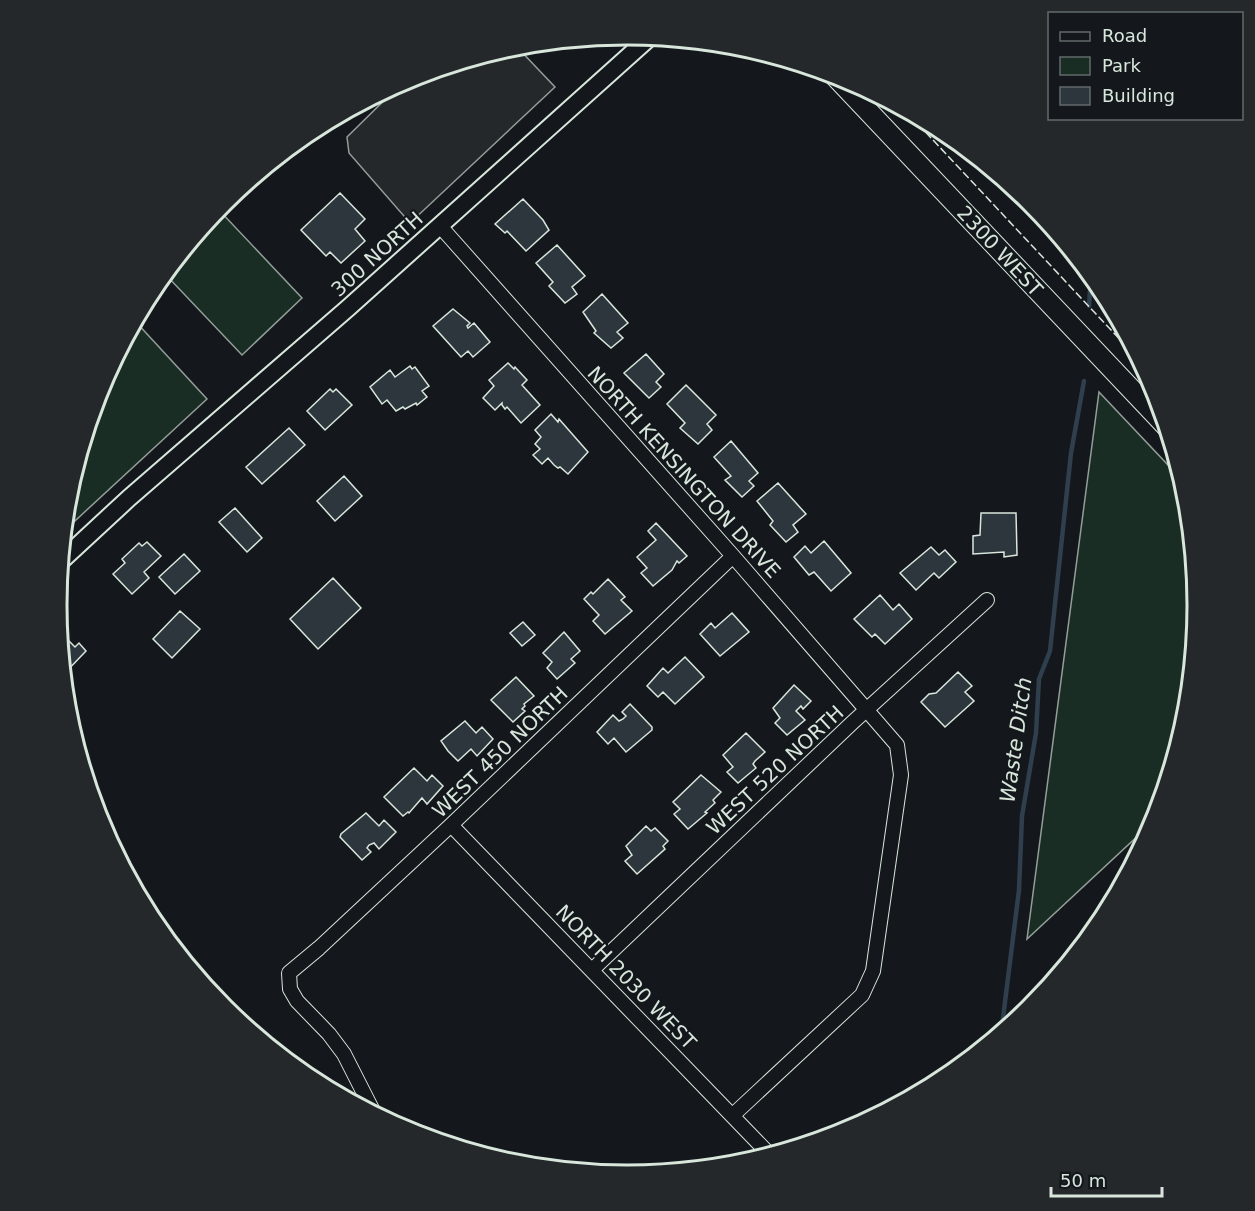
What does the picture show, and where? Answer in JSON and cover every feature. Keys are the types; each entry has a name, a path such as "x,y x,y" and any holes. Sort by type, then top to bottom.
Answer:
{"main road":[{"name":"2300 WEST","path":"849,91 1153,412"}],"street":[{"name":"300 NORTH","path":"70,553 129,498 348,308 641,45"},
{"name":"NORTH KENSINGTON DRIVE","path":"440,226 734,556 897,745 901,774 873,971 862,995 733,1115"},
{"name":"WEST 450 NORTH","path":"368,1102 344,1054 290,989 289,973 452,825 734,556"},
{"name":"WEST 520 NORTH","path":"592,970 987,600"},
{"name":"NORTH 2030 WEST","path":"452,825 764,1149"}],"green space":[{"path":"225,216 302,298 242,355 171,280"},
{"path":"141,327 207,399 74,522 86,460 97,425 110,391"},
{"path":"1099,392 1171,468 1183,532 1187,569 1187,642 1183,679 1169,751 1138,836 1027,939"}],"shaded area":[{"path":"524,55 555,87 410,223 349,153 347,137 383,102 447,75 482,64"}],"building":[{"path":"340,193 365,219 355,229 365,241 341,263 330,252 326,256 301,230"},
{"path":"523,199 543,220 549,230 526,251 507,231 505,233 495,224"},
{"path":"557,245 585,276 572,287 577,294 565,303 549,286 553,282 536,263"},
{"path":"602,294 628,323 617,332 623,338 611,348 594,333 596,331 583,312"},
{"path":"453,309 470,323 468,328 474,323 490,342 473,357 468,351 461,357 433,326"},
{"path":"646,354 664,374 656,382 661,387 649,398 624,373"},
{"path":"508,363 527,380 522,385 540,405 521,423 507,407 505,409 502,403 495,410 483,398 494,386 489,380"},
{"path":"410,366 412,369 415,367 429,386 422,391 427,397 417,405 416,403 396,411 387,400 382,404 370,387 390,370 395,377"},
{"path":"686,385 716,415 707,424 712,430 698,444 680,428 685,423 667,404"},
{"path":"330,389 333,392 336,389 352,405 325,430 307,411"},
{"path":"551,414 558,422 559,419 588,452 568,474 548,458 542,464 533,455 540,449 535,444 541,437 535,430"},
{"path":"289,428 305,445 262,484 246,467"},
{"path":"731,441 758,473 749,481 754,486 742,497 725,480 731,476 714,457"},
{"path":"344,476 362,496 335,521 317,501"},
{"path":"778,483 806,514 793,525 798,532 786,542 770,525 773,521 757,501"},
{"path":"235,508 262,538 247,552 219,522"},
{"path":"981,513 1016,513 1017,555 1004,557 1004,552 973,554 973,536 980,535"},
{"path":"656,523 687,556 679,563 677,561 672,570 653,586 641,573 647,568 637,557 656,540 648,531"},
{"path":"824,541 851,573 831,591 814,572 809,575 794,557 805,546 811,553"},
{"path":"147,542 161,556 144,572 149,578 132,594 113,574 125,563 122,559 139,543 142,546"},
{"path":"931,547 939,555 945,550 956,562 939,578 934,573 916,590 900,573"},
{"path":"184,554 200,571 175,594 159,577"},
{"path":"333,578 361,608 318,649 290,619"},
{"path":"608,579 625,597 621,600 632,611 605,634 593,621 599,615 584,599 591,592 593,594"},
{"path":"880,595 893,610 899,604 912,619 885,644 875,634 872,637 854,619"},
{"path":"180,611 200,629 172,658 153,639"},
{"path":"732,613 749,632 720,656 700,634 711,623 715,628"},
{"path":"523,622 535,635 522,646 510,633"},
{"path":"564,632 580,651 571,659 575,663 557,679 547,668 552,662 543,653"},
{"path":"68,640 75,647 79,643 86,651 71,667"},
{"path":"685,657 704,677 675,704 663,692 658,697 647,686 663,668 668,673"},
{"path":"958,672 972,686 965,692 974,701 945,727 921,702 929,694 936,693"},
{"path":"516,677 534,696 524,704 522,709 525,711 513,722 491,700"},
{"path":"794,685 811,701 803,709 801,706 796,711 805,720 787,735 775,723 780,718 773,708"},
{"path":"630,704 652,727 652,730 626,752 614,738 608,744 597,732 613,715 619,721 623,719 626,716 622,712"},
{"path":"465,721 476,733 482,727 493,739 477,756 471,749 458,761 441,741"},
{"path":"746,733 765,752 753,764 756,768 738,783 727,772 733,767 723,755"},
{"path":"414,768 427,781 432,775 443,786 427,804 422,798 409,813 403,816 384,797"},
{"path":"701,775 721,792 713,800 715,803 705,812 707,813 688,829 674,814 680,809 673,802"},
{"path":"366,813 379,826 384,820 396,832 379,849 374,843 369,845 367,848 371,852 362,860 340,837"},
{"path":"646,826 651,831 655,828 668,841 663,846 665,849 637,874 625,861 632,855 626,846"}],"waterway":[{"name":"Waste Ditch","path":"1089,306 1090,289"},
{"name":"Waste Ditch","path":"1003,1022 1019,890 1022,816 1036,733 1039,679 1050,651 1071,453 1084,381"}],"fence":[{"path":"923,129 1121,341"}]}
